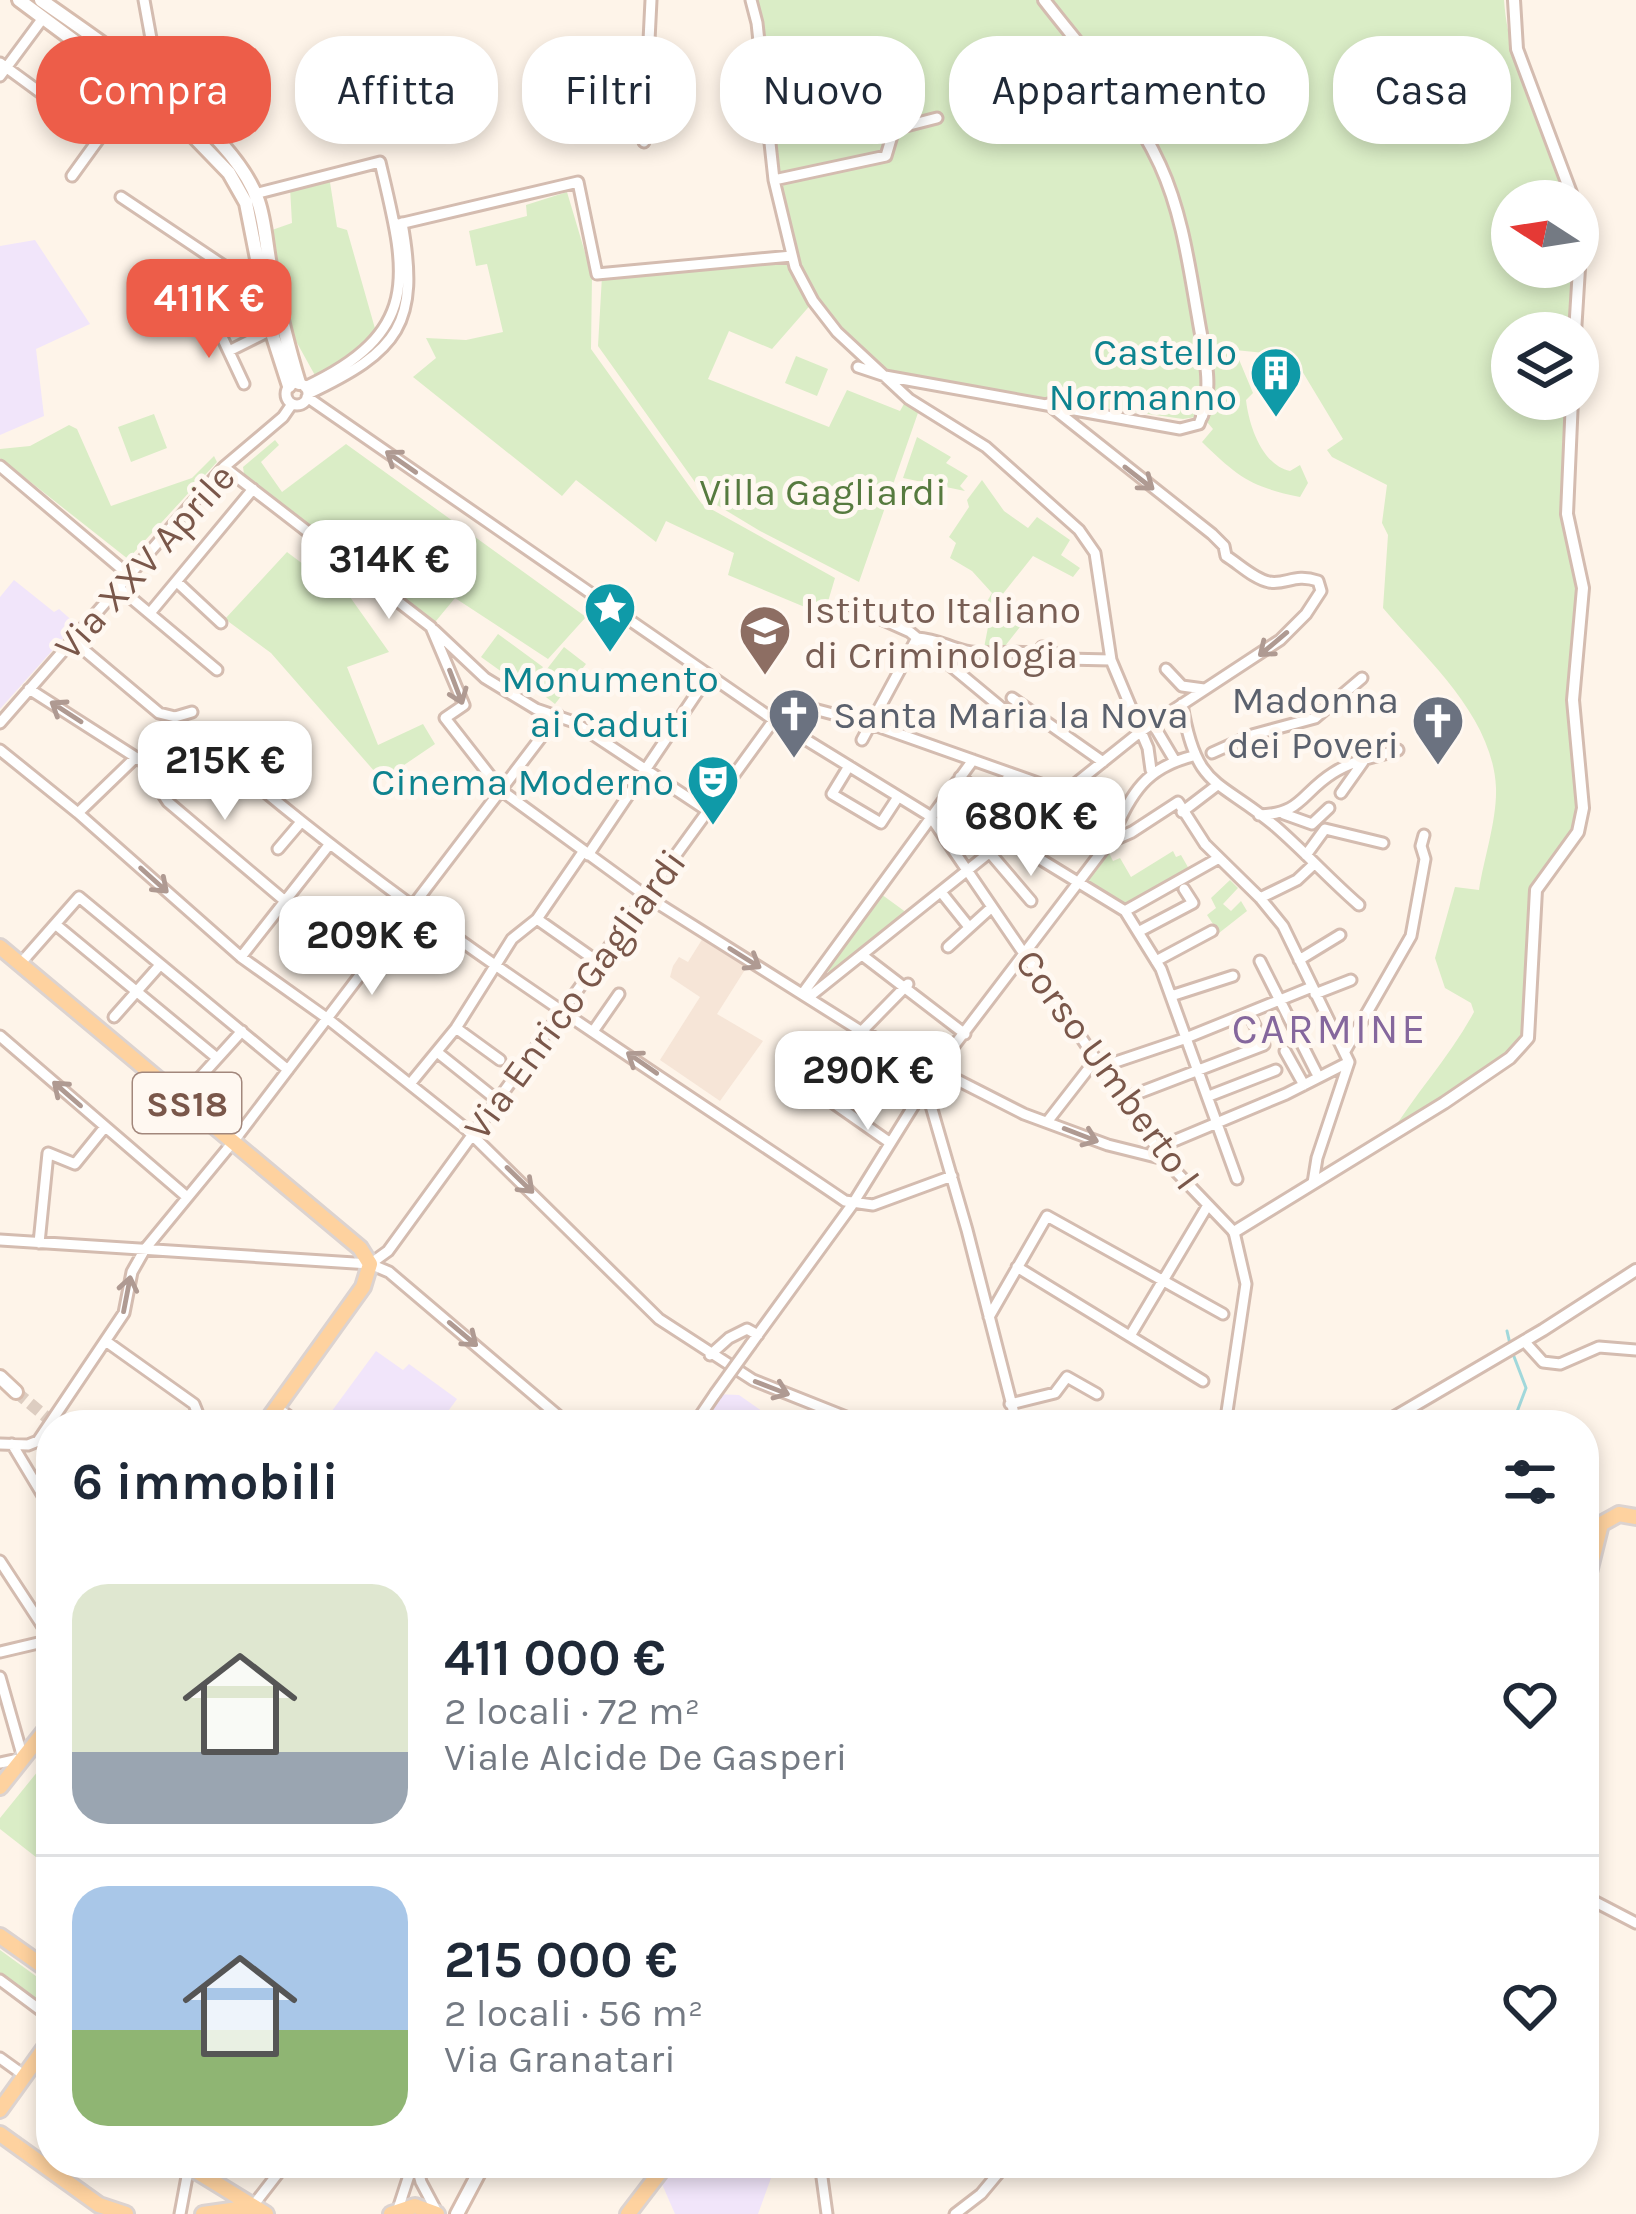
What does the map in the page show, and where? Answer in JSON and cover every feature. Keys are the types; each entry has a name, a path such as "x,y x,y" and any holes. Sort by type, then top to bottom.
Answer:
{"main road":[{"path":"20,0 68,36"},
{"path":"41,0 90,36"},
{"path":"204,144 246,202 272,330 302,389"},
{"path":"219,144 255,194 280,315 302,389"},
{"name":"SS18","path":"1,950 360,1248 370,1264"},
{"path":"274,1410 363,1287 370,1264"},
{"path":"0,1377 16,1392"},
{"path":"1599,1532 1601,1524 1619,1514 1636,1517"},
{"path":"0,1787 36,1742"},
{"path":"0,1936 36,1961"},
{"path":"0,2110 36,2060"},
{"path":"0,2134 36,2155"},
{"path":"69,2178 100,2205 126,2214"},
{"path":"208,2178 259,2211"},
{"path":"457,2214 476,2178"},
{"path":"628,2214 656,2178"},
{"path":"393,2213 416,2206 438,2214"},
{"path":"202,2214 259,2211"}],"street":[{"path":"144,0 151,36"},
{"path":"649,36 651,0"},
{"path":"751,0 774,180 792,256 813,301 837,332 910,399 986,448 1078,530 1095,554 1112,660 1148,748 1151,770"},
{"path":"858,367 885,376 1180,429 1199,424 1208,399 1206,366 1186,241 1161,166 1126,105 1043,0"},
{"path":"1514,0 1517,49 1566,180"},
{"path":"36,90 2,68 43,18"},
{"path":"774,180 886,156 894,129 937,118"},
{"path":"72,176 95,144"},
{"path":"255,194 380,162 399,224 578,182 597,274 792,256"},
{"path":"121,197 236,274 259,267"},
{"name":"Via XXV Aprile","path":"0,723 224,467 284,417 292,404 299,404 302,389 348,375 390,340 402,323 410,277 399,224"},
{"path":"214,320 244,384"},
{"path":"229,351 272,330"},
{"path":"292,404 286,395 302,389"},
{"name":"Corso Umberto I","path":"302,389 774,720 930,817 1164,1159 1234,1232"},
{"path":"806,995 1140,732 1280,640 1321,591 1318,581 1298,576 1273,584 1258,578 1226,556 1224,546 1212,534 1048,404"},
{"path":"1227,1410 1246,1284 1234,1232 1444,1103 1510,1058 1528,1038 1534,900 1539,884 1578,832 1583,808 1573,700 1583,589 1567,514 1572,420"},
{"path":"0,466 129,575"},
{"path":"224,467 431,627 484,678 536,709 574,722 708,811"},
{"path":"150,613 253,489"},
{"path":"177,582 221,622"},
{"path":"118,587 217,670"},
{"path":"854,607 917,638 1004,710"},
{"path":"431,627 464,705 445,718 502,791 586,854 862,1031 1047,1123 1164,1159"},
{"path":"917,638 940,640 964,651 1040,650 1064,659 1112,660"},
{"path":"862,740 917,638"},
{"path":"71,639 159,713 175,717 192,712"},
{"path":"1166,669 1182,686 1204,689"},
{"path":"410,1084 456,1028 512,939 537,919 586,854 709,675"},
{"path":"1212,753 1252,735 1315,718 1362,679"},
{"path":"29,689 139,761 186,782 252,781 412,908 852,1205 873,1205 952,1176"},
{"path":"1012,698 1103,762"},
{"name":"Via Enrico Gagliardi","path":"370,1264 388,1251 787,703 871,724"},
{"path":"1182,704 1193,756 1216,786 1259,815 1359,905"},
{"path":"60,1410 124,1313 132,1272 145,1249 233,1142 558,715"},
{"path":"871,724 1066,793"},
{"path":"1153,724 1175,760"},
{"path":"0,750 241,957 328,1019 472,1135 659,1319 753,1380 828,1410"},
{"path":"1284,814 1331,774 1398,750"},
{"path":"704,1410 852,1205 937,1068 1108,842 1151,770 1193,756"},
{"path":"1341,793 1366,758"},
{"path":"806,995 973,760"},
{"path":"78,813 139,761"},
{"path":"139,761 169,802 285,901"},
{"path":"849,766 832,794 881,823 898,797"},
{"path":"996,802 1010,773"},
{"path":"960,777 1025,824"},
{"path":"1108,842 1216,786"},
{"path":"949,793 1125,910 1171,996 1237,1179"},
{"path":"1180,807 1283,926 1347,1057 1350,1070 1317,1158 1313,1183"},
{"path":"1259,815 1284,814 1312,824 1329,808"},
{"path":"278,849 301,822"},
{"path":"1260,898 1297,880 1325,829 1383,843"},
{"path":"1156,1148 1304,1084 1347,1057 1411,936 1426,851 1421,846 1424,835"},
{"path":"241,957 328,845"},
{"path":"990,853 1031,901"},
{"path":"1125,910 1220,858"},
{"path":"1138,932 1193,903 1184,889"},
{"path":"941,892 969,927"},
{"path":"20,964 79,897 288,1070"},
{"path":"948,947 992,908"},
{"path":"537,919 598,962"},
{"path":"56,924 217,1058"},
{"path":"1156,961 1212,931"},
{"path":"1299,961 1340,935"},
{"path":"862,955 965,1034"},
{"path":"1260,961 1316,1072"},
{"path":"114,1017 160,965"},
{"path":"1171,996 1233,976"},
{"path":"1047,1123 1098,1063 1351,980"},
{"path":"862,1031 905,987"},
{"path":"594,1030 619,994"},
{"path":"1123,1099 1264,1046 1250,1013"},
{"path":"456,1028 500,1060"},
{"path":"194,1084 242,1031"},
{"path":"0,1036 187,1197"},
{"path":"1285,1051 1304,1084"},
{"path":"437,1052 497,1100"},
{"path":"1209,1096 1276,1070"},
{"path":"925,1085 1012,1410"},
{"path":"832,1102 889,1142"},
{"path":"39,1243 48,1153 74,1164 105,1127"},
{"path":"1130,1336 1208,1205"},
{"path":"988,1317 1047,1216 1223,1314"},
{"path":"0,1240 370,1264 388,1272 551,1410"},
{"path":"1017,1267 1203,1381"},
{"path":"1407,1410 1636,1270"},
{"path":"710,1355 747,1329 755,1340"},
{"path":"1524,1341 1533,1356 1560,1364 1599,1347 1636,1350"},
{"path":"107,1342 194,1404 196,1410"},
{"path":"1010,1404 1054,1393 1067,1377 1097,1394"},
{"path":"276,1407 280,1410"},
{"path":"6,1444 36,1442"},
{"path":"6,1444 36,1487"},
{"path":"0,1561 36,1617"},
{"path":"0,1652 36,1644"},
{"path":"0,1677 23,1758 0,1763"},
{"path":"1599,1904 1636,1923"},
{"path":"0,1981 36,2006"},
{"path":"0,2058 25,2076"},
{"path":"180,2214 185,2178"},
{"path":"259,2211 278,2178"},
{"path":"393,2213 408,2178"},
{"path":"420,2178 438,2214"},
{"path":"822,2178 826,2214"},
{"path":"955,2214 994,2178"}],"shaded area":[{"path":"35,240 90,324 36,349 44,416 0,435 0,246"},
{"path":"14,580 76,624 0,709 0,597"},
{"path":"703,938 748,965 717,1014 763,1041 720,1101 660,1060 700,997 670,977 673,966 679,957 688,962"},
{"path":"376,1351 403,1370 409,1364 457,1399 449,1410 333,1410"},
{"path":"715,1394 739,1395 760,1410 704,1410"},
{"path":"667,2178 771,2178 758,2214 675,2214 662,2184"}],"green space":[{"name":"Villa Gagliardi","path":"751,0 1504,0 1510,36 1333,36 1333,144 1511,144 1511,41 1566,180 1491,180 1491,288 1577,288 1576,312 1491,312 1491,420 1571,420 1567,514 1580,564 1574,683 1582,820 1539,884 1524,1047 1389,1137 1474,1012 1471,1003 1445,988 1435,958 1455,887 1479,890 1496,788 1492,762 1470,713 1383,608 1388,535 1382,523 1387,485 1332,457 1327,450 1343,439 1293,356 1235,350 1253,393 1246,400 1254,432 1265,453 1280,467 1290,471 1300,465 1308,483 1300,497 1257,484 1226,464 1202,442 1213,429 1202,416 1183,419 885,376 813,302 772,349 729,331 708,379 829,427 847,390 900,411 905,402 919,410 859,582 707,499 598,346 602,276 788,261 811,295 774,180 769,144 925,144 925,36 756,36"},
{"path":"329,176 337,227 347,230 376,332 317,379 291,332 272,230 292,223 290,188"},
{"path":"567,192 592,276 591,349 702,504 835,578 824,615 728,575 734,553 666,521 656,542 576,480 562,496 413,377 436,358 426,338 466,340 503,332 487,264 476,266 469,231 527,216 526,205"},
{"path":"796,356 828,369 817,396 785,383"},
{"path":"154,414 167,448 131,462 118,427"},
{"path":"69,425 77,429 111,506 192,478 214,456 217,462 128,559 0,458 0,449 30,446"},
{"path":"917,437 951,457 946,463 968,476 960,486 965,491 903,478"},
{"path":"275,440 279,445 261,462 282,492 346,444 586,617 548,659 455,598 431,627 244,474 243,467"},
{"path":"982,480 1004,511 1028,528 1037,517 1070,540 1061,555 1080,568 1073,577 1033,556 1002,595 1011,602 1001,620 1020,627 1005,646 984,648 988,627 974,624 992,593 972,571 950,558 956,543 949,537"},
{"path":"287,552 327,582 331,591 336,587 350,597 389,652 347,667 378,745 423,724 435,744 382,780 271,653 225,619"},
{"path":"498,634 543,667 527,690 481,657"},
{"path":"564,647 586,664 555,704 533,687"},
{"path":"1107,849 1113,861 1120,858 1131,877 1173,851 1189,869 1123,905 1083,882"},
{"path":"1230,880 1238,888 1223,904 1231,911 1241,901 1247,911 1219,933 1207,915 1216,908 1211,898"},
{"path":"881,894 907,913 831,974 827,970"},
{"path":"816,1042 850,1064 837,1084 803,1062"},
{"path":"36,1774 36,1857 0,1829 0,1818"},
{"path":"0,1950 36,1976 36,2002 0,1976"}],"waterway":[{"path":"1507,1331 1510,1344"},
{"path":"1513,1354 1526,1388 1518,1410"}],"tunnel":[{"path":"16,1392 38,1410"}],"place":[{"name":"Castello Normanno","path":"1276,419"},
{"name":"Monumento ai Caduti","path":"610,654"},
{"name":"Istituto Italiano di Criminologia","path":"765,677"},
{"name":"Santa Maria la Nova","path":"794,760"},
{"name":"Madonna dei Poveri","path":"1438,767"},
{"name":"Cinema Moderno","path":"713,827"}],"district":[{"name":"CARMINE","path":"1330,1028"}]}
